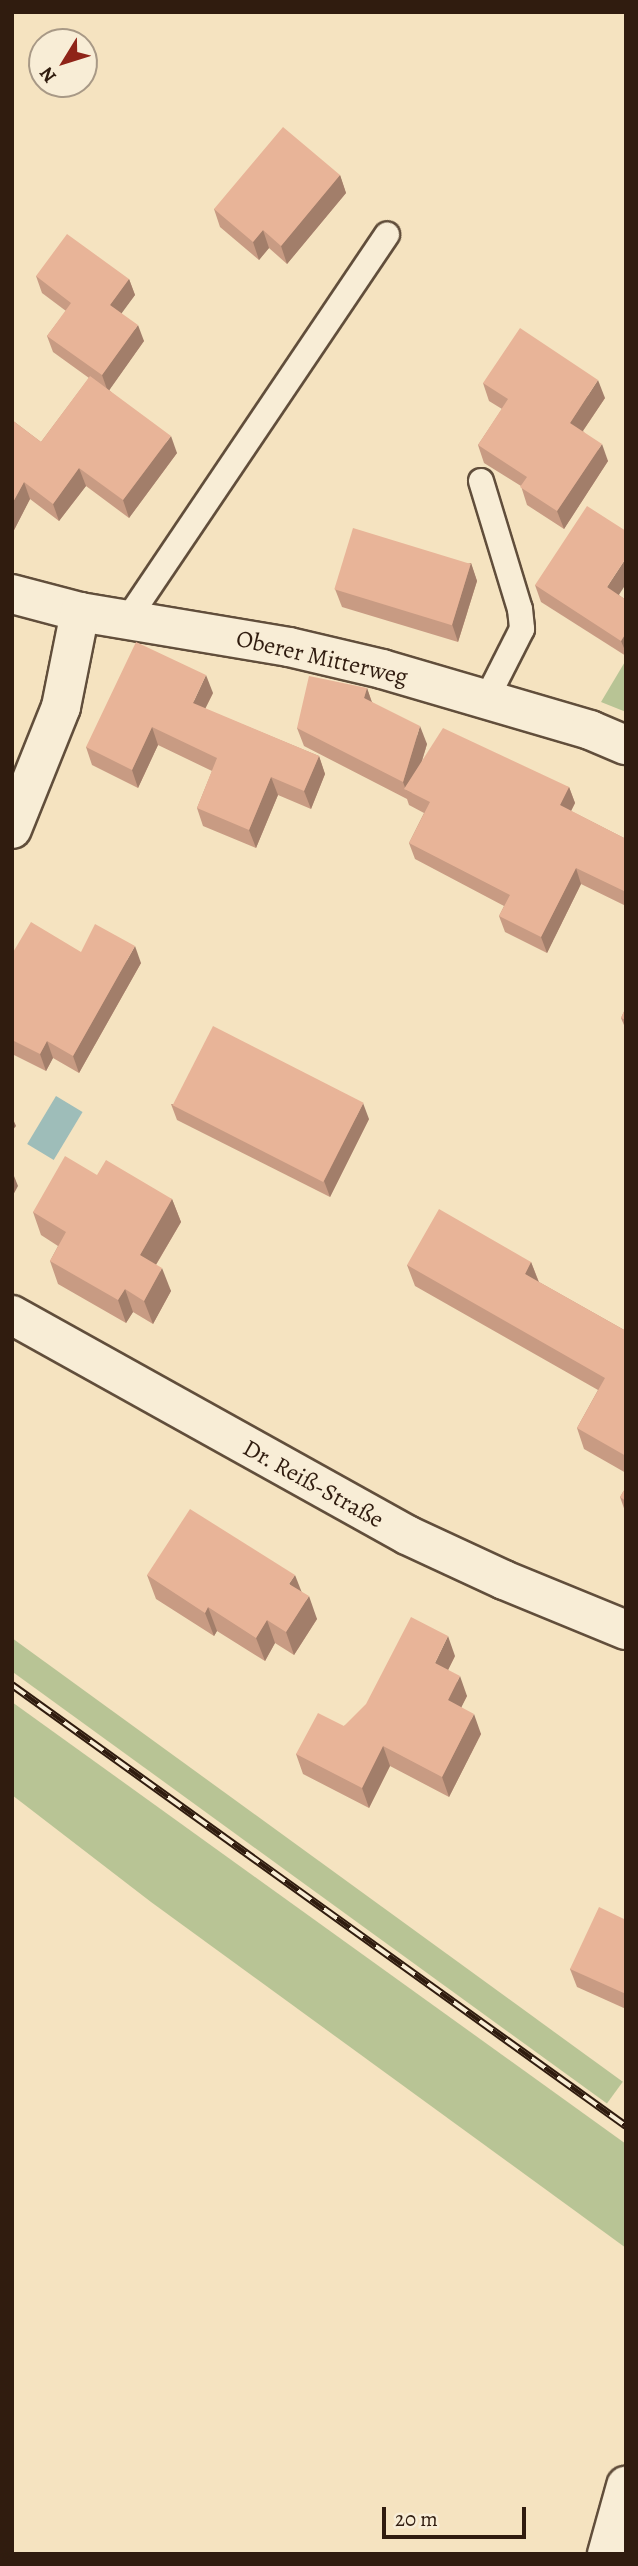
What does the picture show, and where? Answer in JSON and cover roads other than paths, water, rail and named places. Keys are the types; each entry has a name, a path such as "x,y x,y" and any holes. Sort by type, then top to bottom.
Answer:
{"street":[{"name":"Oberer Mitterweg","path":"12,594 80,612 289,647 382,669 590,730 626,745"},
{"path":"12,829 61,708 80,612"},
{"name":"Dr. Reiß-Straße","path":"12,1315 407,1535 504,1580 626,1630"},
{"path":"607,2554 626,2486"}],"lane":[{"path":"127,620 387,234"},
{"path":"481,481 520,609 522,629 486,700"}],"water":[{"path":"56,1096 83,1112 54,1160 27,1144"}],"railway":[{"path":"12,1685 626,2126"}]}
